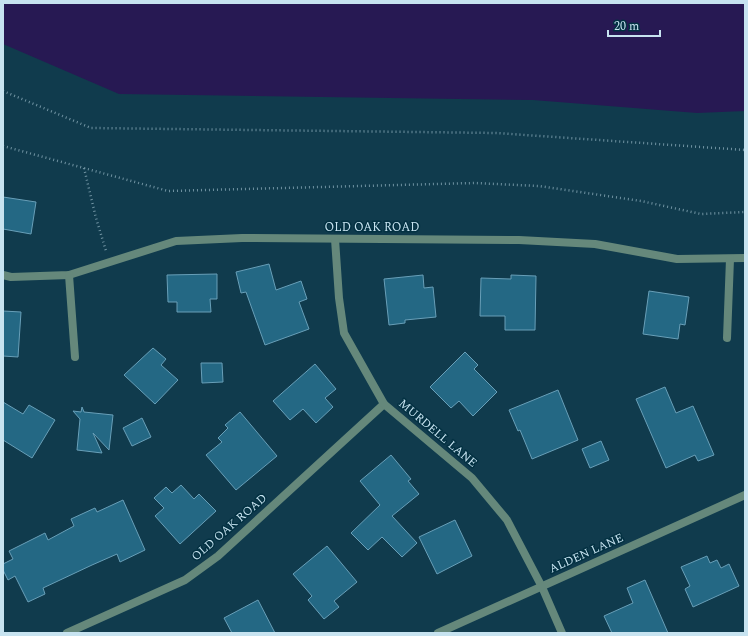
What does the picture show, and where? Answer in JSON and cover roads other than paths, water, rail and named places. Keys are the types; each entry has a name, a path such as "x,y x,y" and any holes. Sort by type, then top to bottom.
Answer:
{"street":[{"name":"OLD OAK ROAD","path":"3,275 11,277 69,275 110,263 140,251 176,241 242,238 519,240 595,244 677,259 745,258"},
{"name":"MURDELL LANE","path":"335,239 339,298 344,333 384,404 472,478 507,520 542,587 562,633"},
{"path":"727,338 730,259"},
{"path":"69,275 75,357"},
{"name":"OLD OAK ROAD","path":"67,633 185,580 218,556 384,404"},
{"name":"ALDEN LANE","path":"438,633 745,495"}]}
